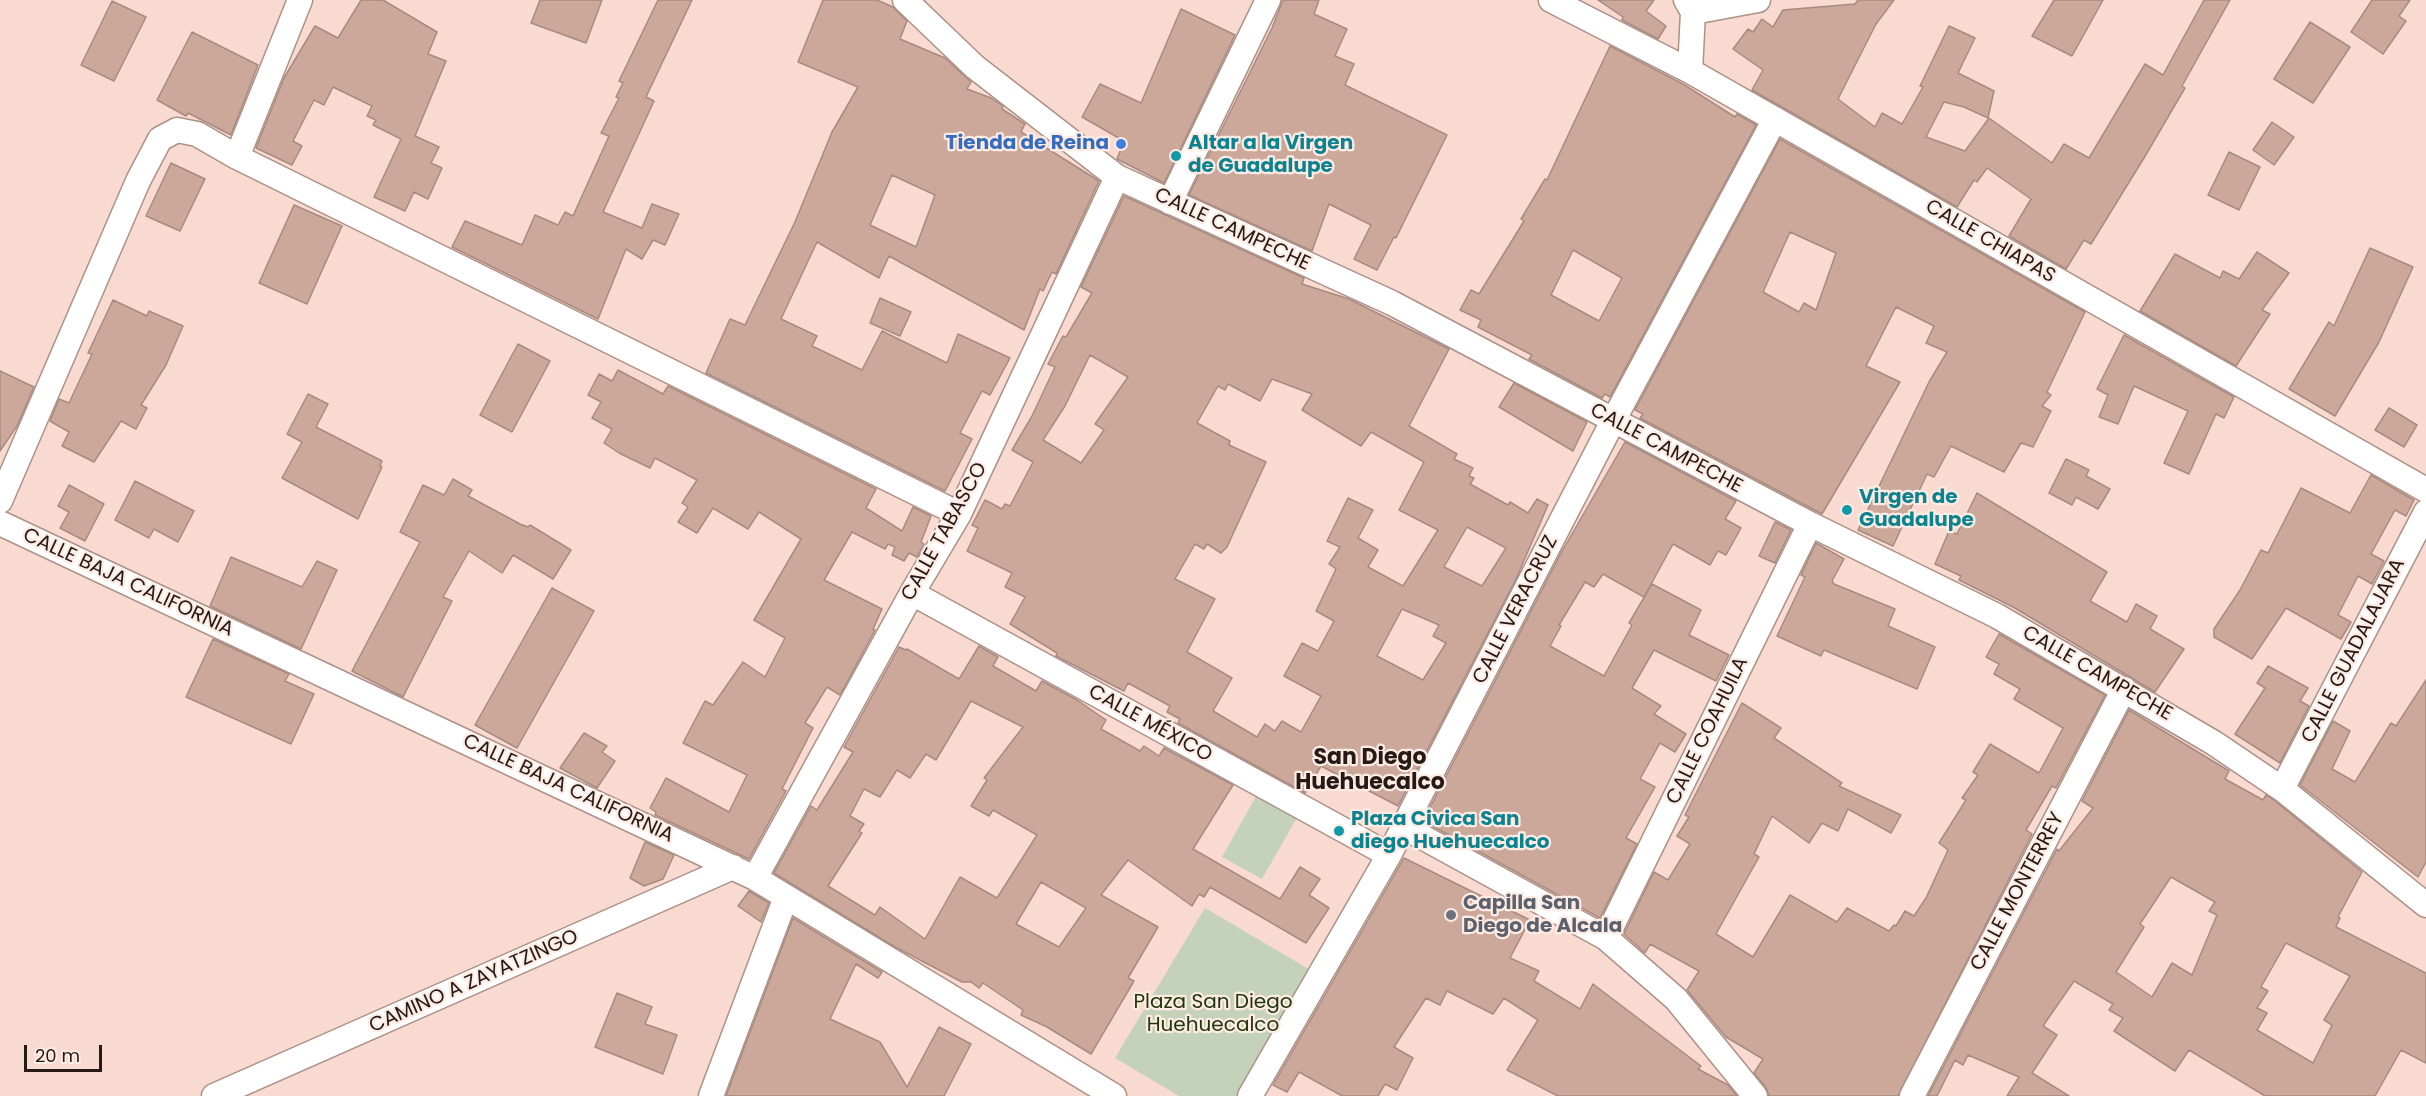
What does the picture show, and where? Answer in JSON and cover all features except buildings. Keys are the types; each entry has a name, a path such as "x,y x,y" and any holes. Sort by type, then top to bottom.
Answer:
{"street":[{"path":"237,157 300,0"},
{"name":"CALLE CAMPECHE","path":"905,0 975,67 1117,177 1392,303 1810,524 1997,616 2214,743 2282,789 2426,905"},
{"path":"1170,202 1268,0"},
{"name":"CALLE CHIAPAS","path":"1551,0 1690,71 2426,490"},
{"path":"1690,71 1690,6 1758,0"},
{"name":"CALLE VERACRUZ","path":"1250,1096 1389,855 1613,421 1775,119"},
{"path":"0,501 138,181 160,139 177,130 197,134 237,157 959,514"},
{"name":"CALLE TABASCO","path":"755,878 912,593 959,514 1117,177"},
{"name":"CALLE GUADALAJARA","path":"2282,789 2426,512"},
{"name":"CALLE BAJA CALIFORNIA","path":"0,523 734,867 1114,1096"},
{"name":"CALLE COAHUILA","path":"1606,938 1810,524"},
{"name":"CALLE MÉXICO","path":"912,593 1389,855"},
{"name":"CALLE MONTERREY","path":"1912,1096 2124,689"},
{"path":"1404,827 1606,938 1676,999 1755,1096"},
{"name":"CAMINO A ZAYATZINGO","path":"214,1096 734,867"},
{"path":"711,1096 786,897"}],"green space":[{"path":"1259,791 1299,814 1262,879 1222,857"},
{"name":"Plaza San Diego Huehuecalco","path":"1205,908 1312,971 1237,1096 1179,1096 1115,1058"}],"place":[{"name":"Tienda de Reina","path":"1121,144"},
{"name":"Altar a la Virgen de Guadalupe","path":"1176,156"},
{"name":"Virgen de Guadalupe","path":"1847,510"},
{"name":"Plaza Civica San diego Huehuecalco","path":"1339,831"},
{"name":"Capilla San Diego de Alcala","path":"1451,915"}],"district":[{"name":"San Diego Huehuecalco","path":"1370,770"}]}
